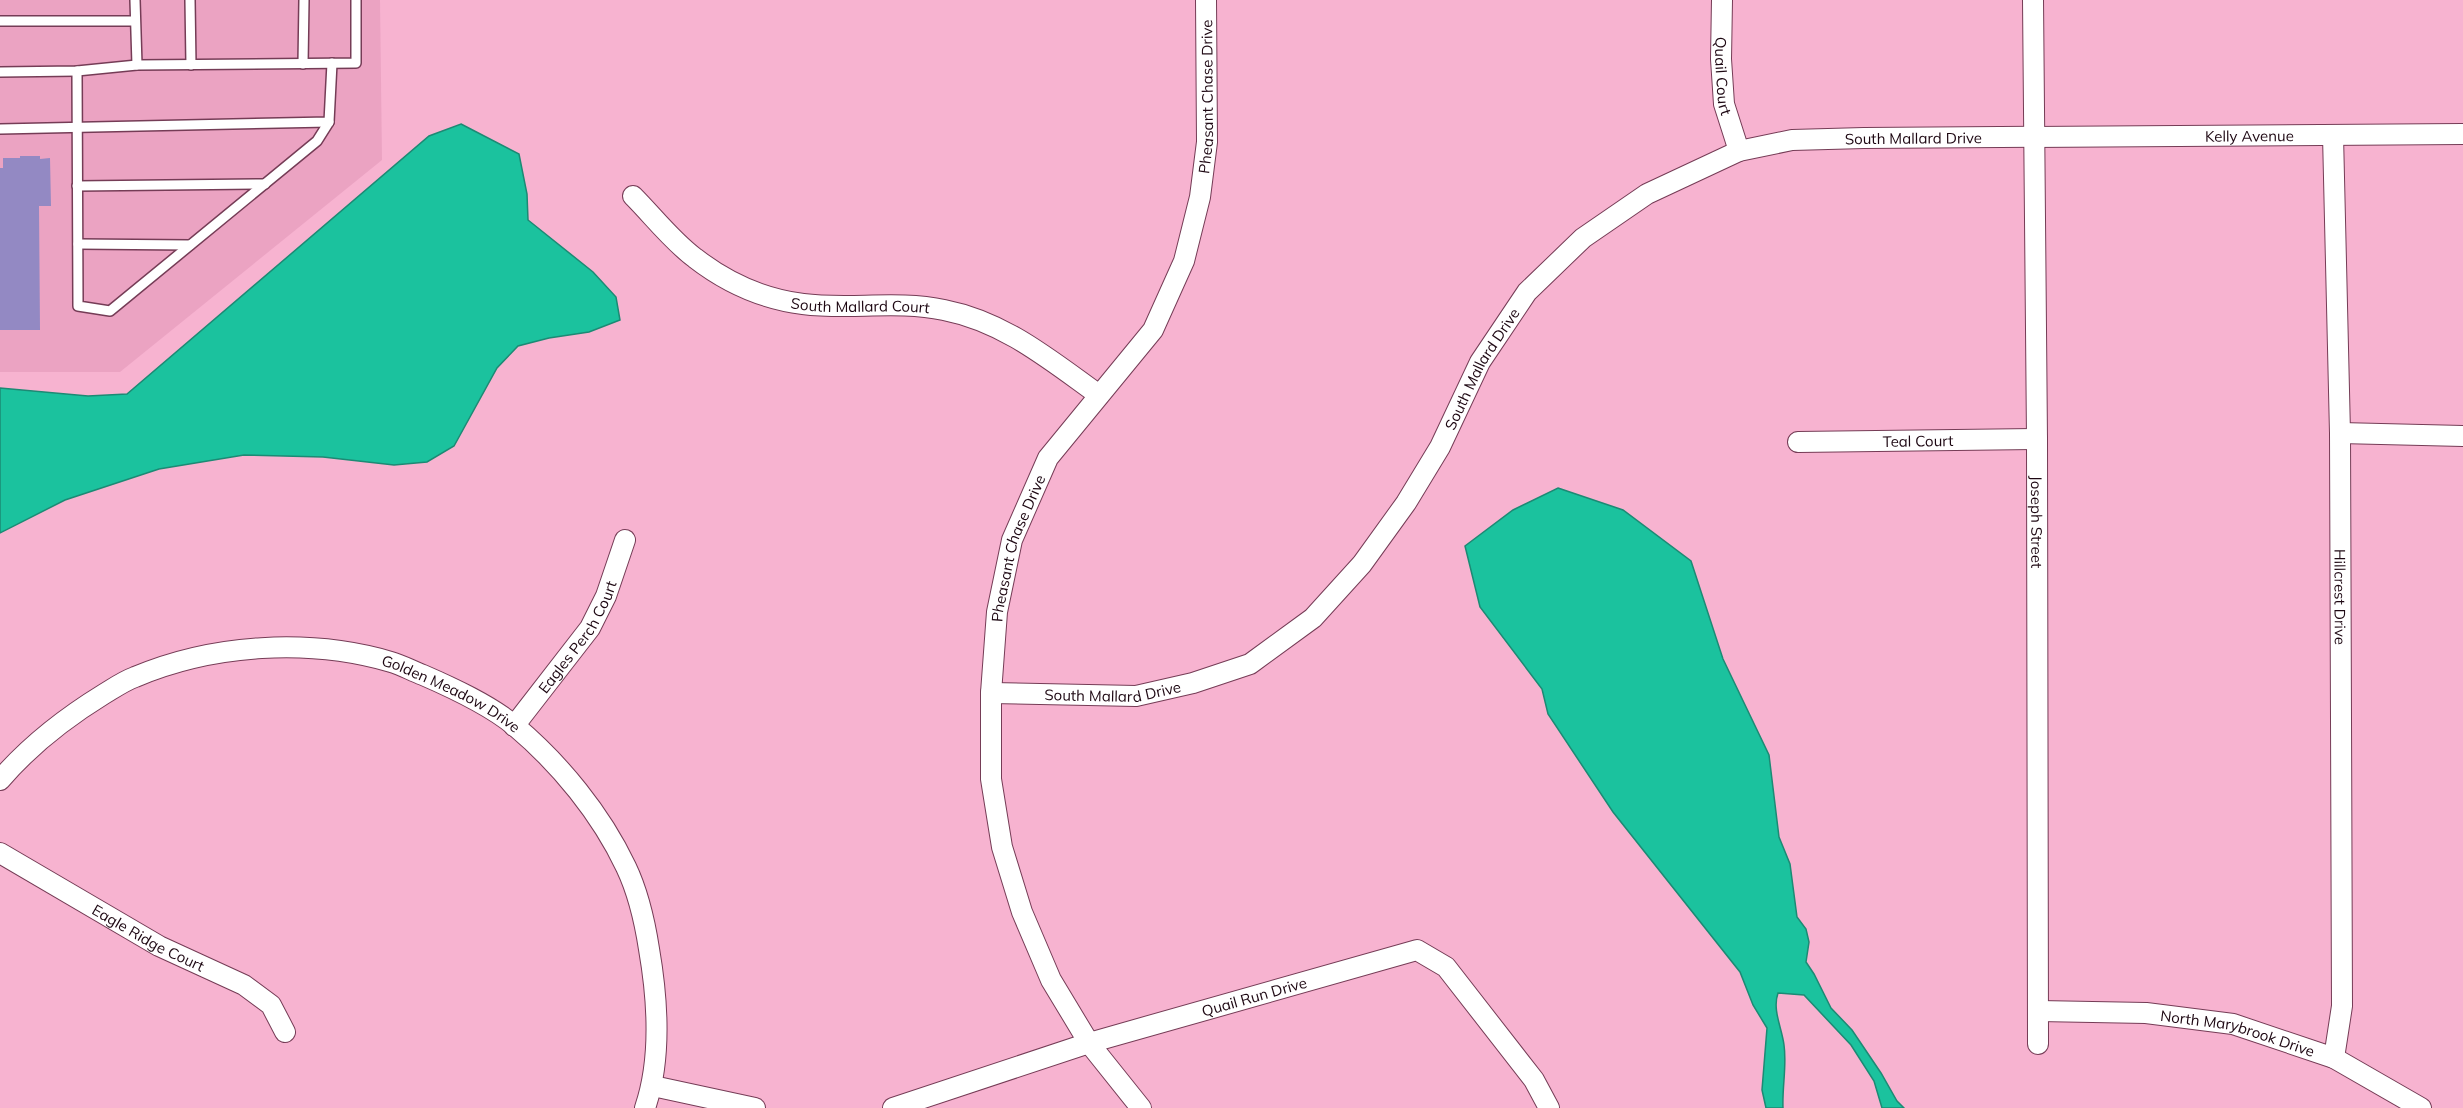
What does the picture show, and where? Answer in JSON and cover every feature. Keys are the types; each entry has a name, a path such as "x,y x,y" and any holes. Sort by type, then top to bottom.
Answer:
{"street":[{"name":"Pheasant Chase Drive","path":"1141,1108 1089,1043 1052,980 1022,912 1002,848 991,779 991,693 997,612 1012,540 1048,458 1154,330 1184,261 1200,196 1207,142 1206,0"},
{"name":"Quail Court","path":"1722,0 1721,59 1724,104 1739,152"},
{"name":"Joseph Street","path":"2033,0 2037,439 2038,1044"},
{"name":"Kelly Avenue","path":"2034,138 2463,134"},
{"name":"Hillcrest Drive","path":"2333,135 2340,433 2342,1006 2334,1058"},
{"name":"South Mallard Drive","path":"991,693 1136,696 1193,683 1250,664 1313,618 1362,564 1406,504 1440,447 1480,362 1527,292 1583,238 1647,194 1739,152 1792,140 2034,138"},
{"name":"South Mallard Court","path":"633,196 694,258 750,292 803,304 903,305 945,310 989,324 1024,340 1099,395"},
{"path":"2340,433 2463,436"},
{"name":"Teal Court","path":"1798,442 2037,439"},
{"name":"Eagles Perch Court","path":"514,726 590,628 606,596 625,540"},
{"name":"Golden Meadow Drive","path":"0,780 22,755 71,714 133,677 201,656 262,648 330,650 392,662 453,688 514,726 566,777 600,822 627,869 646,928 656,985 656,1036 652,1086 645,1108"},
{"name":"Eagle Ridge Court","path":"0,853 159,946 244,985 271,1005 285,1032"},
{"name":"Quail Run Drive","path":"892,1108 1089,1043 1417,950 1446,967 1534,1080 1549,1108"},
{"name":"North Marybrook Drive","path":"2038,1011 2146,1013 2233,1024 2334,1058 2421,1108"},
{"path":"652,1086 755,1108"}],"lane":[{"path":"135,0 137,65"},
{"path":"190,0 191,64"},
{"path":"303,64 304,0"},
{"path":"0,72 77,71 137,65 356,63 356,0"},
{"path":"0,21 135,21"},
{"path":"77,71 78,306 110,311 317,141 329,122 332,63"},
{"path":"0,129 329,122"},
{"path":"77,186 265,184"},
{"path":"78,244 190,245"}],"shaded area":[{"path":"0,0 380,0 382,160 120,372 0,372"},
{"path":"461,124 519,154 527,194 528,220 593,272 616,297 620,320 589,332 549,338 518,346 497,368 454,446 427,462 394,465 323,457 244,455 159,469 65,500 0,533 0,388 88,396 127,394 429,136"},
{"path":"1558,488 1623,510 1691,561 1723,659 1769,755 1779,837 1790,864 1797,917 1806,929 1809,942 1806,962 1831,1008 1852,1030 1897,1101 1904,1108 1882,1108 1874,1081 1851,1045 1804,995 1778,993 1776,1006 1785,1053 1783,1108 1766,1108 1762,1090 1767,1028 1753,1005 1740,972 1613,812 1548,714 1542,689 1480,607 1465,546 1513,510"}],"building":[{"path":"20,156 50,158 51,206 39,206 40,330 0,330 0,168 3,168 3,158 20,158"}]}
